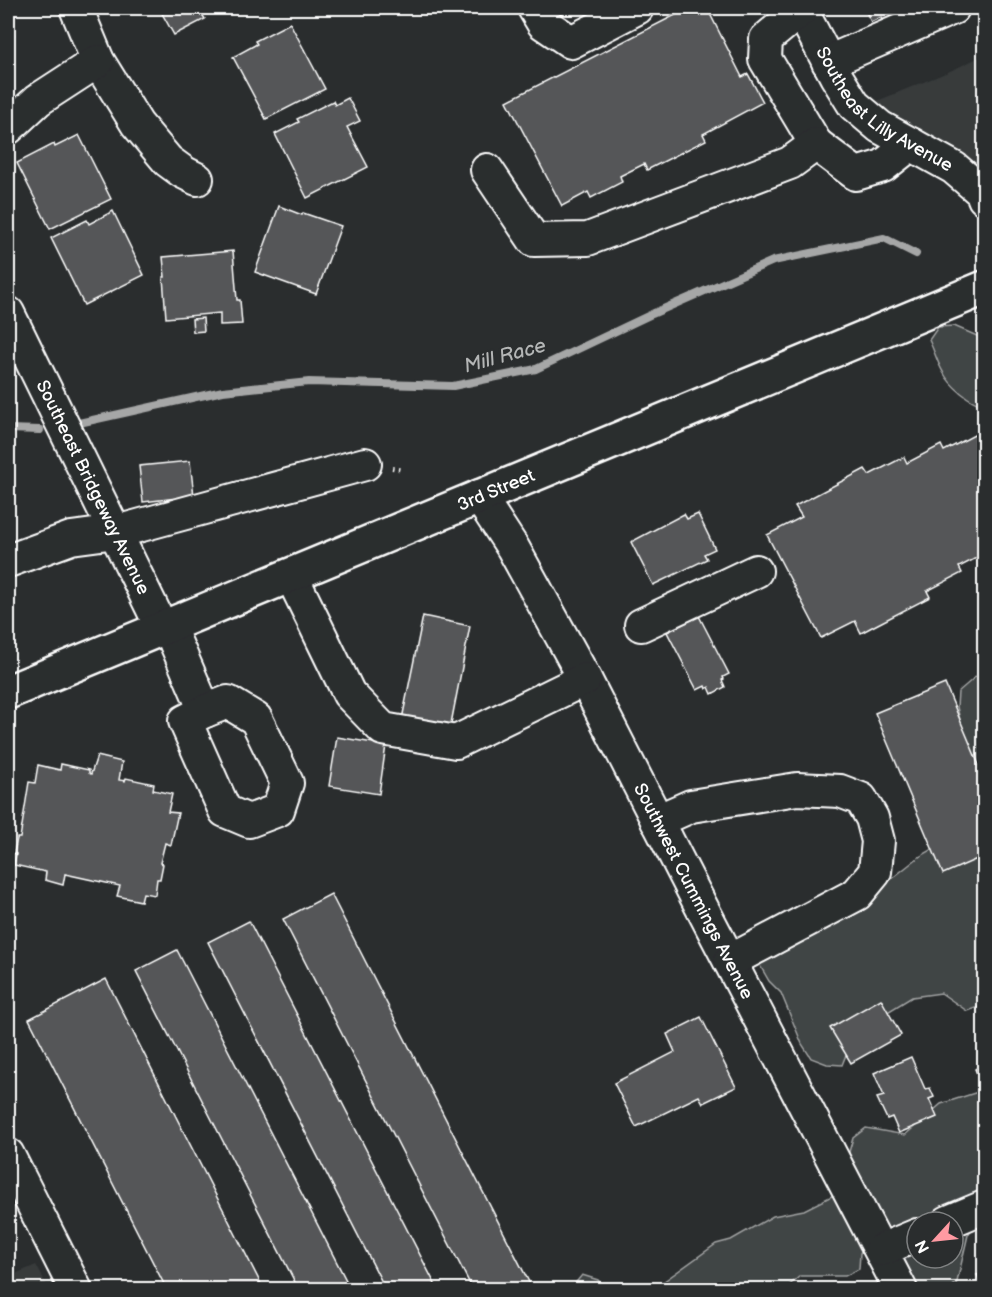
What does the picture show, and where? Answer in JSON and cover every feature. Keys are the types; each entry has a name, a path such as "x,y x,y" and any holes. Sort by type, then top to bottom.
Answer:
{"highway":[{"name":"3rd Street","path":"8,692 984,288"}],"street":[{"path":"76,8 98,61 137,124 168,161 197,179"},
{"path":"534,8 543,23 571,42 637,8"},
{"path":"828,62 953,8"},
{"path":"800,9 766,39 765,59 816,144 856,174 884,166 911,144"},
{"name":"Southeast Lilly Avenue","path":"800,9 854,105 880,127 954,168 982,192 984,198"},
{"path":"8,128 38,100 98,61"},
{"path":"487,170 534,240 588,239 790,163 816,144"},
{"name":"Southeast Bridgeway Avenue","path":"8,313 205,711"},
{"path":"8,561 71,537 116,532 365,464"},
{"name":"Southwest Cummings Avenue","path":"479,496 513,548 585,679 901,1290"},
{"path":"641,625 756,571"},
{"path":"291,574 349,694 383,729 456,742 585,679"},
{"path":"657,820 691,806 797,789 840,791 861,799 872,818 878,841 875,872 857,894 730,961"},
{"path":"8,1155 16,1191 76,1290"},
{"path":"965,1215 984,1207"},
{"path":"880,1250 905,1240"}],"shaded area":[{"path":"984,55 984,189 877,101"},
{"path":"954,326 984,339 984,406 967,397 946,378 929,340 938,327"},
{"path":"981,672 984,682 984,783 968,754 957,707 958,692"},
{"path":"984,828 984,1005 967,1011 941,993 912,997 855,1032 842,1065 827,1064 811,1058 802,1044 781,993 769,981 754,955 876,891 919,857 947,841"},
{"path":"984,1090 984,1208 968,1235 965,1248 965,1210 905,1210 905,1270 960,1270 957,1282 950,1289 914,1289 869,1240 860,1253 859,1269 845,1276 800,1276 785,1289 657,1290 663,1282 716,1244 731,1240 773,1216 804,1210 832,1196 840,1183 853,1138 866,1128 905,1135 941,1104"},
{"path":"36,1265 49,1289 8,1289 8,1277"},
{"path":"582,1275 598,1280 605,1289 571,1289"}],"building":[{"path":"159,8 215,8 202,14 205,19 174,35"},
{"path":"689,8 707,8 742,77 748,74 763,102 703,134 706,140 647,170 644,164 620,176 622,182 591,198 588,192 562,206 507,101"},
{"path":"864,8 899,8 889,13 891,17 882,22 881,17 871,22"},
{"path":"8,19 14,36 8,38"},
{"path":"290,23 325,89 266,119 233,57 257,44 255,41"},
{"path":"348,98 360,121 347,127 368,167 307,198 275,134 299,122 297,119 333,101 335,105"},
{"path":"79,135 111,199 50,229 17,163 54,144 55,147"},
{"path":"279,206 341,226 316,294 255,272"},
{"path":"113,211 144,275 84,305 51,238 87,220 89,224"},
{"path":"233,251 237,300 240,300 242,324 220,325 220,313 166,318 163,257"},
{"path":"203,318 204,331 193,332 192,319"},
{"path":"978,433 984,446 984,554 959,567 962,573 927,591 930,597 861,633 855,621 821,638 767,535 802,517 795,506 865,469 869,475 904,457 907,463 941,445 944,451"},
{"path":"190,461 194,496 143,502 139,466"},
{"path":"684,514 687,519 698,514 715,549 704,554 707,559 653,585 631,542"},
{"path":"423,616 470,626 449,734 401,724"},
{"path":"699,616 729,674 722,680 725,687 712,694 709,687 706,689 705,686 697,690 667,632"},
{"path":"945,684 984,777 984,856 943,874 875,713"},
{"path":"337,737 386,745 379,794 329,786"},
{"path":"97,756 122,762 119,780 125,781 126,778 154,784 153,790 172,794 168,812 178,813 171,845 165,843 160,863 163,864 160,879 157,879 155,895 143,893 141,901 117,896 120,886 65,874 63,885 45,880 46,872 14,865 16,854 14,853 17,838 20,838 29,782 35,783 38,765 60,770 61,764 89,770 91,774"},
{"path":"331,894 533,1290 473,1290 283,919"},
{"path":"249,921 438,1290 386,1290 208,942"},
{"path":"177,950 351,1290 299,1290 136,971"},
{"path":"106,979 264,1290 167,1290 29,1019"},
{"path":"881,999 901,1035 851,1063 830,1028"},
{"path":"701,1017 736,1087 703,1103 699,1096 636,1127 614,1083 675,1052 667,1034"},
{"path":"911,1057 925,1089 930,1088 934,1097 929,1099 937,1117 899,1133 892,1117 887,1119 877,1098 884,1096 874,1073"},
{"path":"984,1064 984,1089 975,1069"},
{"path":"984,1272 984,1290 980,1290 983,1288 977,1275"}],"waterway":[{"name":"Mill Race","path":"79,423 223,391 309,382 453,386 536,369 652,314 773,261 884,238 916,254"},
{"name":"Mill Race","path":"8,429 40,430"}]}
